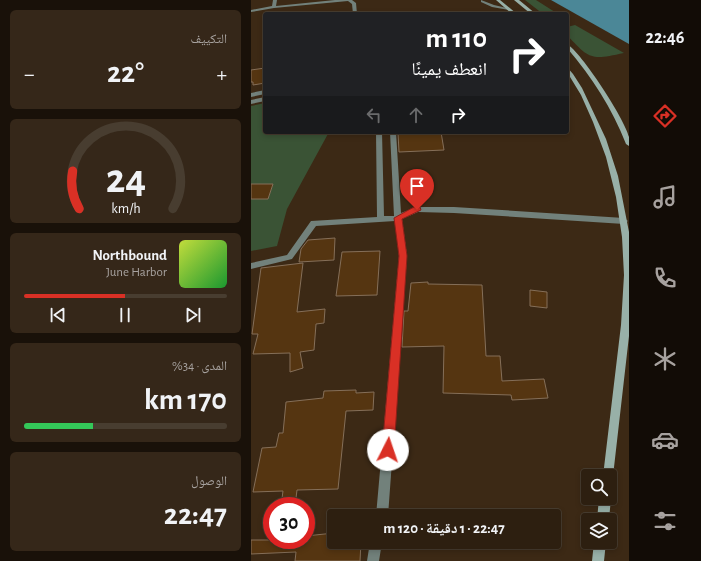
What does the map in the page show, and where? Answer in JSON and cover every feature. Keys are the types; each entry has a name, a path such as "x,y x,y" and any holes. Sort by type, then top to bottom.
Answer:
{"street":[{"path":"274,7 275,0"},
{"path":"251,11 274,7 348,0 354,3 355,12"},
{"path":"498,0 513,12"},
{"path":"516,0 531,12"},
{"path":"482,1 493,6 509,9"},
{"path":"569,47 590,71 607,98 629,144"},
{"path":"569,72 586,99 602,135 615,175 624,221 628,274 621,366 609,469"},
{"path":"251,95 263,92"},
{"path":"251,102 263,99"},
{"path":"379,134 381,219"},
{"path":"383,509 403,256 398,218 393,134"},
{"path":"397,200 405,207 417,210 454,210 624,221"},
{"path":"251,266 289,257 314,223 398,218 417,210"},
{"path":"373,561 375,549"},
{"path":"598,561 599,549"}],"green space":[{"path":"525,0 536,0 555,12 540,12"},
{"path":"575,25 624,53 604,57 586,54 569,37 569,26"},
{"path":"263,103 263,134 328,134 287,209 277,246 251,251 251,106"}],"water":[{"path":"551,0 629,0 629,44"}],"building":[{"path":"263,68 263,83 253,85 253,82 251,82 251,70"},
{"path":"398,134 441,134 444,150 399,152"},
{"path":"251,184 273,184 268,199 251,199"},
{"path":"335,238 334,260 299,262 301,249 308,240"},
{"path":"380,251 377,295 336,296 342,252"},
{"path":"303,263 297,312 325,309 324,323 316,324 314,350 300,352 303,368 290,372 290,353 253,354 258,334 252,334 261,268"},
{"path":"428,282 428,284 482,285 486,356 500,356 502,381 544,379 548,398 512,400 511,395 443,393 444,346 402,347 404,311 408,311 411,283"},
{"path":"530,290 547,292 547,308 530,306"},
{"path":"356,390 356,393 374,392 373,410 346,411 338,489 297,490 296,497 282,497 283,491 253,492 262,448 276,447 279,433 283,433 286,402 323,398 324,391"},
{"path":"327,534 327,549 361,549 360,561 295,561 296,552 251,554 251,540 263,540 263,549 315,549 315,535"}],"route":[{"path":"388,450 403,256 398,218 417,210"}]}
